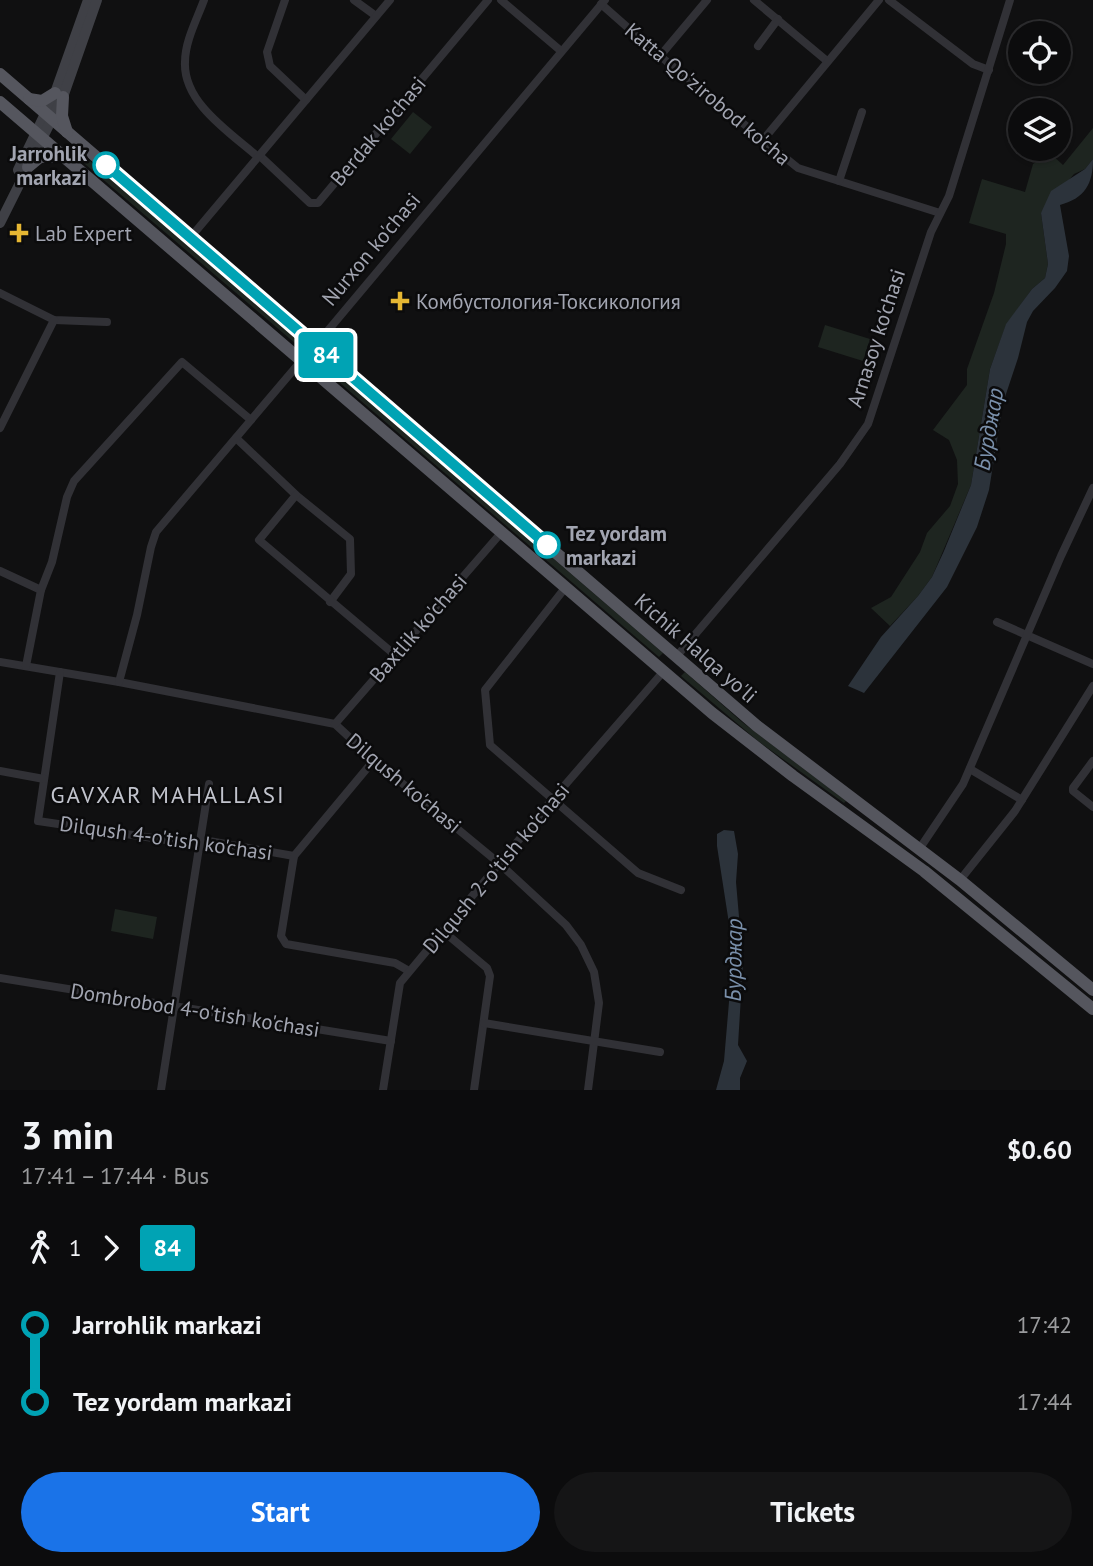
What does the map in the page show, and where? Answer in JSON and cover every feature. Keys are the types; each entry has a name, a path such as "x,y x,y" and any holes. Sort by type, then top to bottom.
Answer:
{"highway":[{"name":"Kichik Halqa yo'li","path":"0,74 757,726 920,848 964,875 1093,990"},
{"path":"29,99 42,102 59,95 67,132"},
{"name":"Kichik Halqa yo'li","path":"0,102 663,672 767,757 910,860 1008,937 1093,1009"},
{"path":"28,167 40,157 63,156"},
{"name":"Nurxon ko'chasi","path":"301,361 315,346"},
{"name":"Arnasoy ko'chasi","path":"663,672 676,657"},
{"path":"910,860 920,848"}],"main road":[{"path":"59,95 88,0"},
{"path":"0,208 59,95 97,0"},
{"path":"0,223 28,167 39,136"}],"street":[{"name":"Berdak ko'chasi","path":"204,0 184,61 187,79 195,95 206,110 310,203 318,203 488,0"},
{"path":"285,0 267,59 270,66 306,100"},
{"path":"354,0 376,16"},
{"path":"190,238 390,0"},
{"path":"501,0 561,51"},
{"path":"660,56 707,0"},
{"path":"754,0 827,61"},
{"path":"763,140 879,0"},
{"path":"889,0 973,64 989,70"},
{"name":"Arnasoy ko'chasi","path":"676,657 859,439 874,408 931,232 950,196 1010,0"},
{"name":"Nurxon ko'chasi","path":"315,346 603,2"},
{"name":"Katta Qo'zirobod ko'cha","path":"603,2 660,56 798,168 940,213"},
{"path":"758,46 778,19"},
{"path":"839,181 862,112"},
{"path":"0,293 54,320 107,321"},
{"path":"0,428 54,320"},
{"name":"Nurxon ko'chasi","path":"119,682 154,537 159,528 301,361"},
{"path":"26,666 41,590 52,562 67,497 74,481 182,362 251,421"},
{"path":"236,438 296,495 350,540 351,574 330,602"},
{"path":"920,848 963,784 1093,488"},
{"path":"296,495 259,540 395,655"},
{"name":"Baxtlik ko'chasi","path":"335,724 501,533"},
{"path":"0,570 41,590"},
{"path":"565,588 485,690 490,746 638,873 681,890"},
{"path":"997,622 1093,664"},
{"name":"Dilqush ko'chasi","path":"0,662 335,724 374,760 500,864 566,925 588,956 594,972 599,1003 587,1090"},
{"name":"Dilqush 4-o'tish ko'chasi","path":"60,672 38,821 200,845 209,841 294,856"},
{"name":"Dilqush 2-o'tish ko'chasi","path":"383,1090 400,983 552,800 663,672"},
{"path":"964,875 1022,800 1093,687"},
{"path":"1083,703 1093,710"},
{"path":"374,760 294,856 281,936 286,944 395,963 409,971"},
{"path":"1093,761 1073,791 1093,807"},
{"path":"970,769 1022,800"},
{"path":"0,771 44,779"},
{"path":"161,1090 209,784"},
{"path":"443,931 487,968 491,984 474,1090"},
{"name":"Dombrobod 4-o'tish ko'chasi","path":"0,978 391,1041"},
{"path":"484,1023 660,1052"}],"shaded area":[{"path":"413,112 432,127 410,154 391,139"},
{"path":"1093,128 1093,159 1085,169 1074,174 1041,213 1048,264 1045,278 1032,289 1006,325 990,369 971,485 932,577 890,626 871,608 891,597 920,552 927,533 950,506 958,484 957,460 949,440 933,430 967,385 967,369 994,293 1006,244 1006,234 969,223 982,179 1025,192 1033,164 1038,161 1059,161 1063,165 1066,161 1071,161 1071,155"},
{"path":"76,149 299,340 296,344 72,153"},
{"path":"825,325 870,339 863,361 818,347"},
{"path":"322,360 663,653 659,657 318,364"},
{"path":"685,672 742,722 846,801 844,803 758,741 681,676"},
{"path":"115,909 157,917 153,939 111,931"}],"water":[{"name":"Бурджар","path":"1093,159 1086,189 1076,198 1060,205 1069,256 1067,271 1027,322 1003,403 989,490 977,527 947,587 864,693 848,686 881,637 932,577 971,485 990,369 1006,324 1032,289 1045,278 1048,264 1041,213 1051,191 1085,169"},
{"name":"Бурджар","path":"724,830 734,831 738,854 736,882 743,963 738,1045 747,1061 740,1078 740,1090 716,1090 724,1061 730,990 730,930 717,846 717,834"}],"bus line":[{"name":"84","path":"106,165 547,545"}],"place":[{"name":"Jarrohlik markazi","path":"106,165"},
{"name":"Lab Expert","path":"19,233"},
{"name":"Комбустология-Токсикология","path":"400,301"},
{"name":"Tez yordam markazi","path":"547,545"}],"district":[{"name":"GAVXAR MAHALLASI","path":"168,794"}]}
